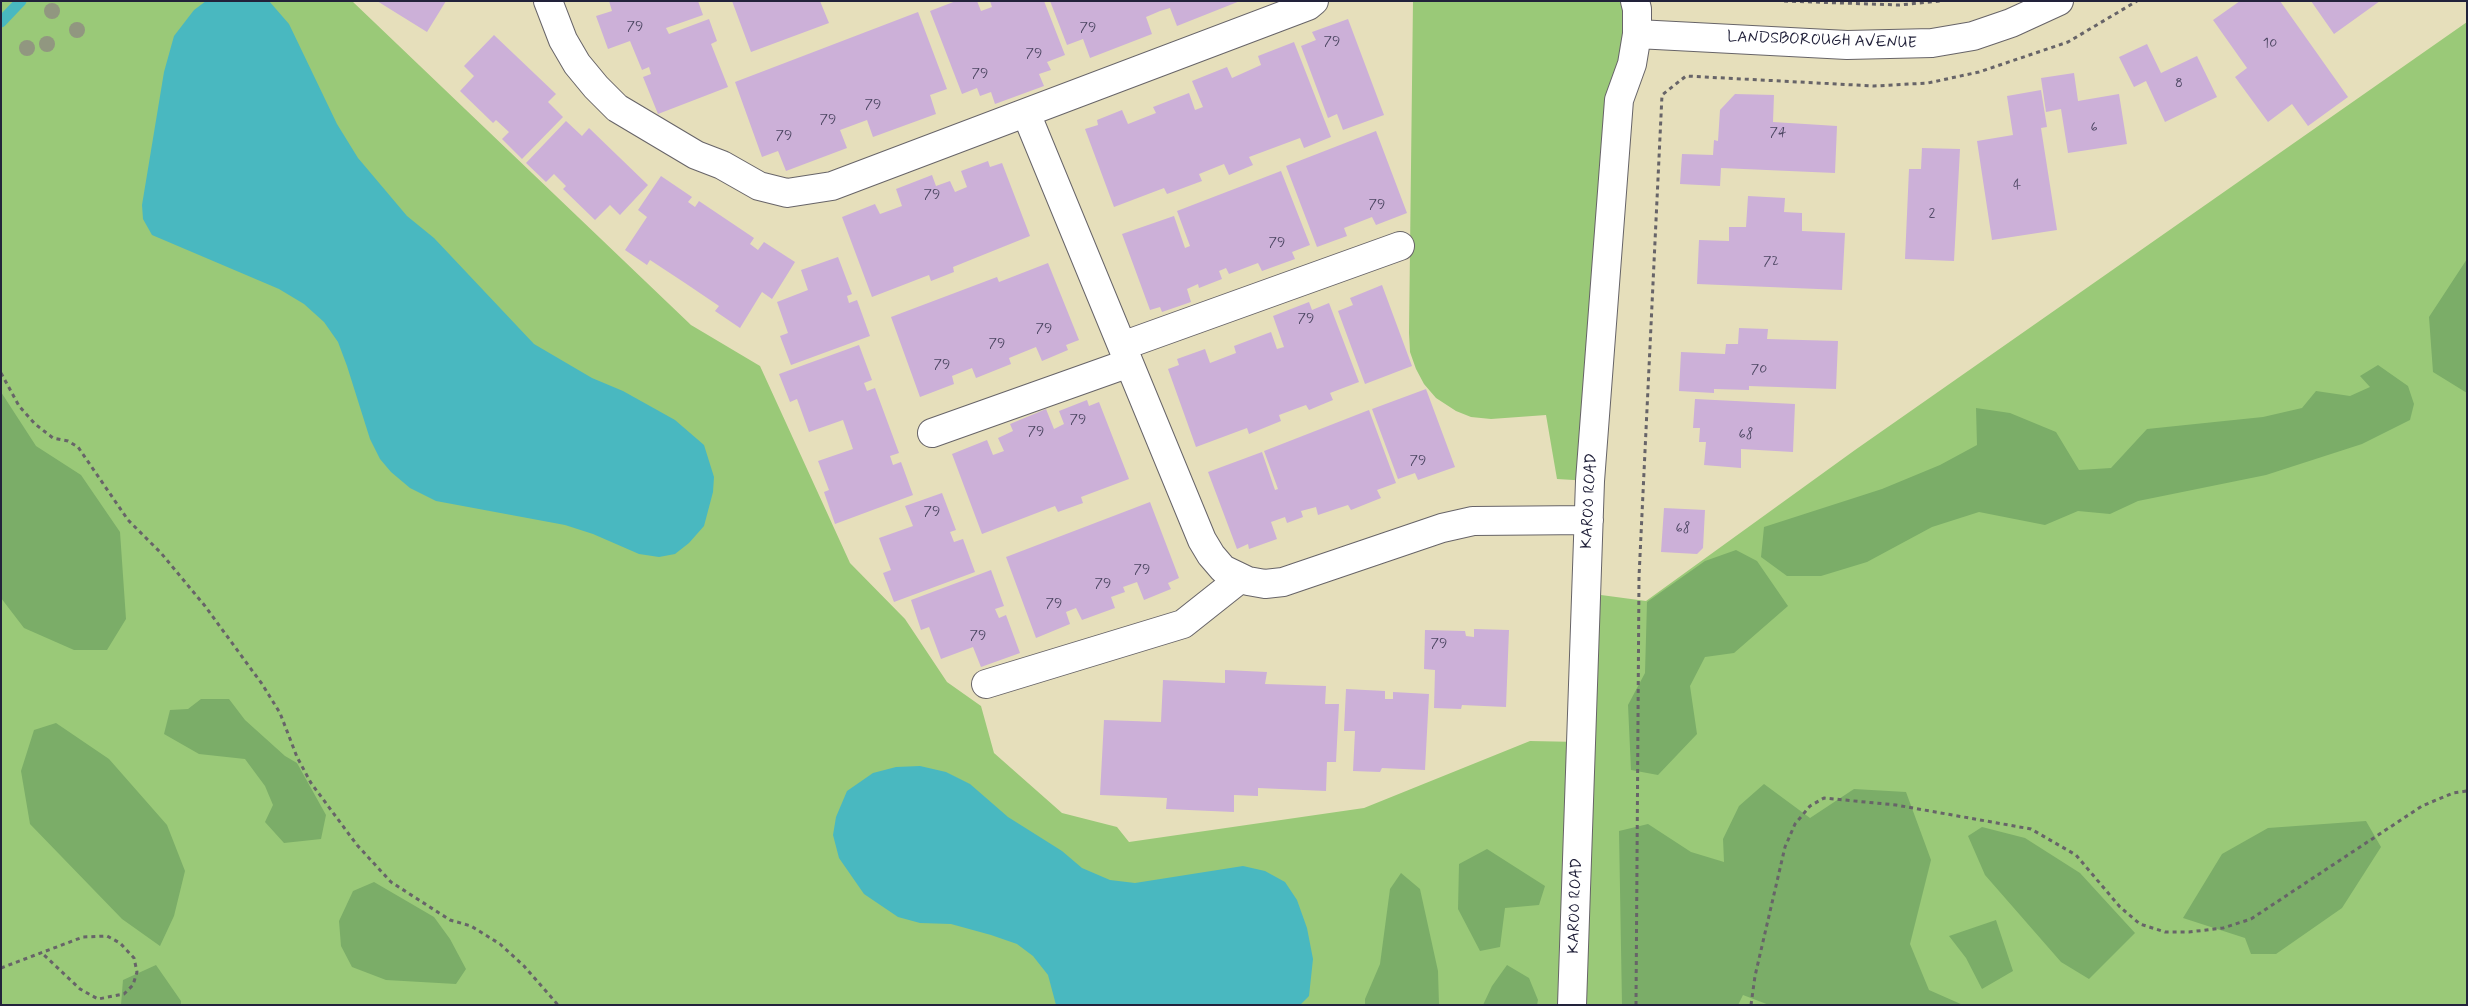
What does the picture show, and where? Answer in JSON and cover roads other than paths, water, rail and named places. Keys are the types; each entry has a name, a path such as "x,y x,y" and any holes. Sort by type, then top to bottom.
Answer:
{"street":[{"path":"548,1 563,40 577,64 617,108 696,155 722,165 744,179 772,190 804,192 832,186 1308,6 1314,1"},
{"name":"KAROO ROAD","path":"1572,1005 1590,481 1619,100 1632,64 1637,34 1637,9 1635,1"},
{"name":"LANDSBOROUGH AVENUE","path":"1637,34 1846,45 1932,43 1973,36 2011,23 2059,1"},
{"path":"1026,113 1202,540 1211,555 1223,569 1241,578 1264,584 1283,582 1442,528 1473,521 1589,520"},
{"path":"932,433 1125,354 1400,246"},
{"path":"986,684 1183,624 1241,578"}],"water":[{"path":"206,1 269,1 289,24 337,124 358,158 407,216 434,238 534,344 592,378 623,391 675,420 704,445 714,477 713,492 704,526 689,543 675,554 659,557 639,554 593,534 565,525 436,501 410,488 391,472 380,459 370,439 338,342 324,322 304,304 279,289 152,235 143,219 142,205 164,72 174,36 194,10"},
{"path":"920,766 946,772 970,784 1008,817 1062,851 1082,868 1110,880 1135,883 1243,866 1265,871 1285,882 1297,900 1307,928 1313,959 1309,996 1300,1005 1056,1005 1048,975 1033,956 1017,944 951,924 920,923 898,917 864,894 839,858 833,835 836,817 847,791 873,773 896,767"}],"waterway":[{"path":"1,22 21,1"}]}
